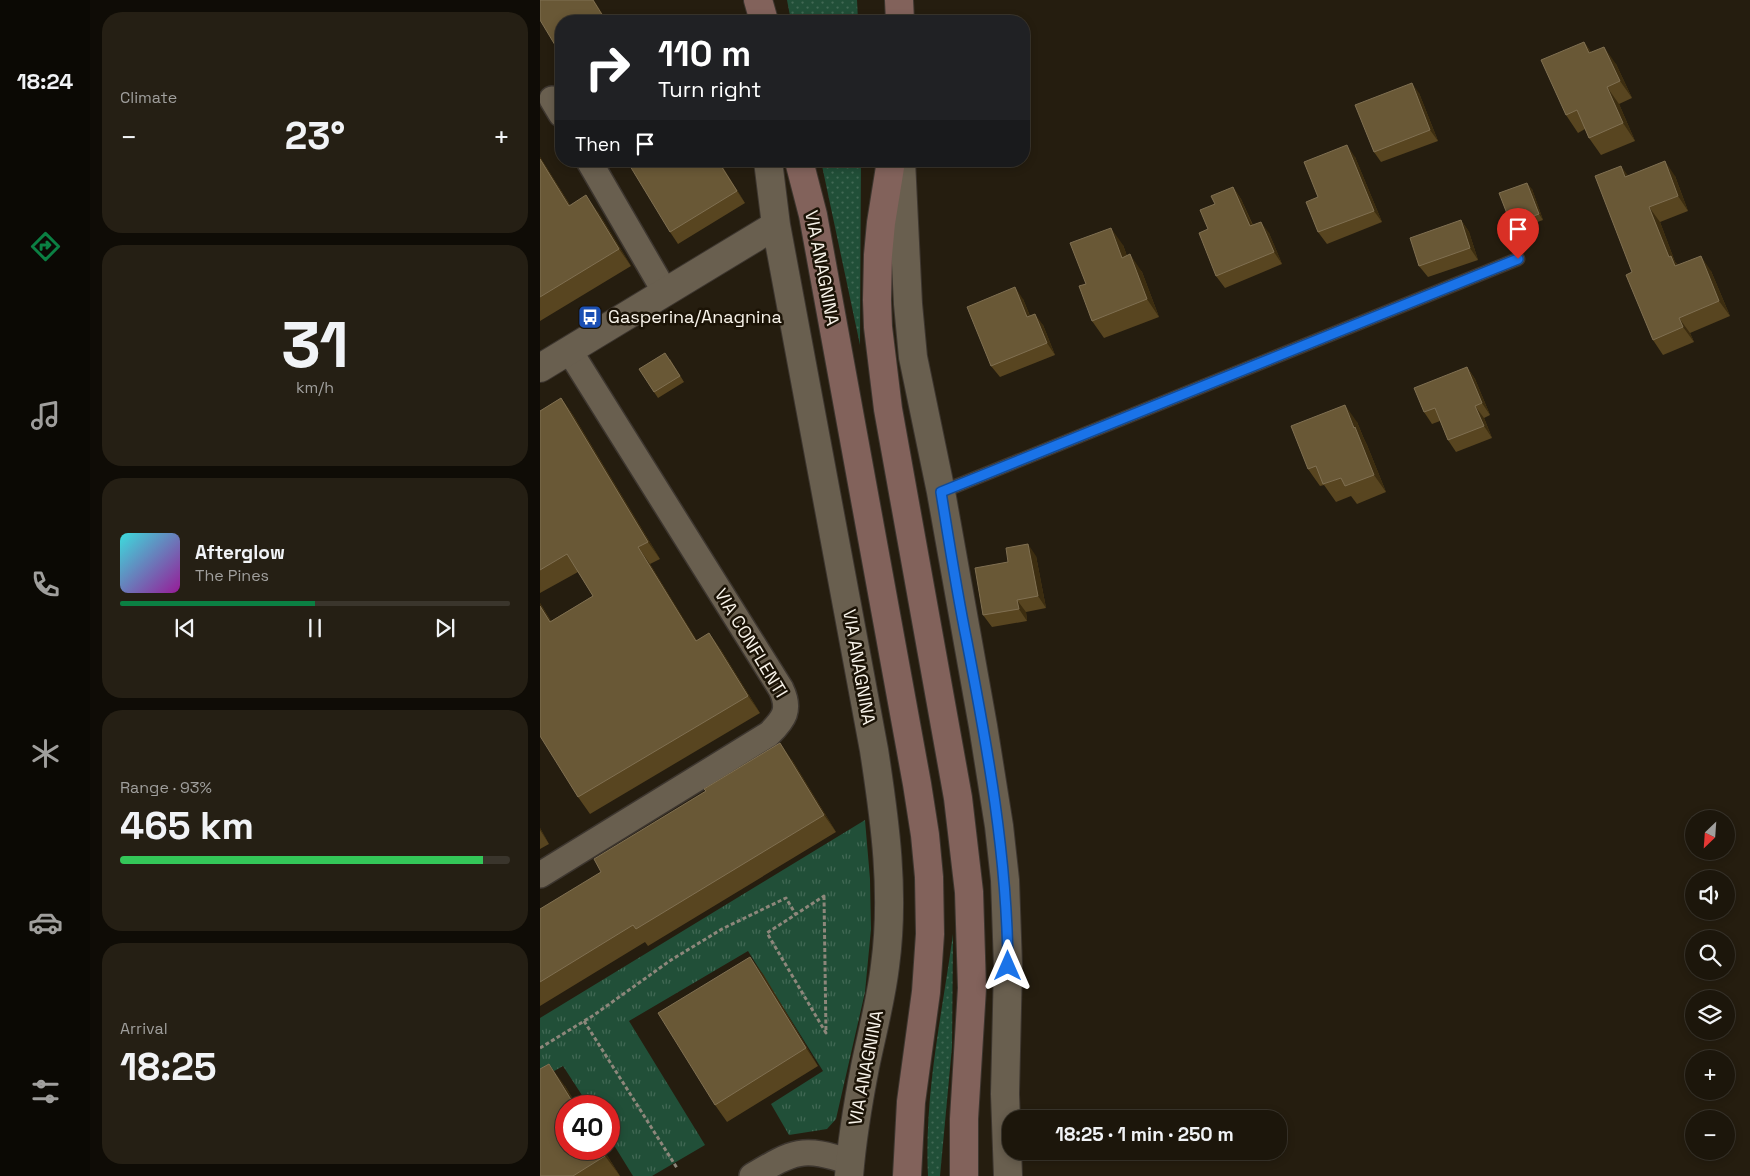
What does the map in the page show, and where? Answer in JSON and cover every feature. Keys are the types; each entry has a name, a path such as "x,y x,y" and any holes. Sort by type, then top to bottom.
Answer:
{"main road":[{"path":"899,0 900,15"},
{"name":"VIA ANAGNINA","path":"801,167 813,215 925,835 930,903 928,968 912,1094 907,1176"},
{"path":"889,167 878,255 878,327 887,402 958,798 969,892 972,988 964,1119 964,1176"}],"street":[{"path":"593,167 666,292"},
{"name":"VIA ANAGNINA","path":"769,167 776,225 874,750 888,862 890,910 885,966 855,1123 850,1169"},
{"path":"901,167 908,304 913,358 941,492 990,766 1005,880 1008,966 1005,1094 1008,1176"},
{"path":"540,368 776,225"},
{"name":"VIA CONFLENTI","path":"540,875 769,734 780,723 787,704 781,689 569,350"},
{"path":"752,1176 785,1157 804,1152 815,1152 850,1169"}],"lane":[{"path":"941,492 1518,259"}],"path":[{"path":"824,896 826,1033 767,933 796,915 824,896"},
{"path":"540,1048 584,1021 671,960 722,928 786,898 796,915"},
{"path":"584,1021 677,1168"}],"green space":[{"path":"787,0 857,0 858,15 790,15"},
{"path":"822,167 861,167 860,345"},
{"path":"865,820 870,879 871,929 865,992 836,1119 827,1129 789,1135 771,1104 823,1071 748,951 629,1021 705,1145 652,1176 633,1176 620,1155 620,1095 582,1095 563,1066 540,1079 540,1018"},
{"path":"953,934 952,1047 940,1176 928,1176 927,1145 931,1085"}],"building":[{"path":"540,0 593,0 602,15 555,15 555,45 540,20"},
{"path":"1584,42 1589,53 1604,47 1620,81 1607,87 1623,123 1589,138 1577,110 1566,115 1541,60"},
{"path":"1412,83 1430,130 1374,152 1355,105"},
{"path":"1347,145 1374,211 1318,232 1306,202 1318,197 1304,162"},
{"path":"540,159 569,206 586,195 619,249 540,297"},
{"path":"1665,161 1678,196 1649,207 1669,257 1671,256 1675,266 1701,256 1719,301 1679,318 1683,327 1653,340 1626,275 1632,272 1595,176 1621,166 1625,177"},
{"path":"631,167 722,167 737,191 670,232"},
{"path":"1527,183 1539,214 1511,224 1499,193"},
{"path":"1233,187 1250,226 1261,222 1274,252 1216,276 1199,233 1208,229 1200,210 1215,204 1211,196"},
{"path":"1461,220 1470,248 1419,266 1410,238"},
{"path":"1111,228 1122,258 1130,254 1147,299 1092,321 1079,286 1086,284 1070,243"},
{"path":"1015,287 1027,317 1035,314 1047,343 991,366 967,307"},
{"path":"665,353 680,376 654,392 639,369"},
{"path":"1467,367 1482,403 1475,406 1484,426 1448,440 1435,408 1424,412 1414,388"},
{"path":"561,398 648,542 638,547 696,641 709,633 748,696 578,797 540,736 540,606 550,622 593,596 567,554 540,570 540,411"},
{"path":"1345,405 1374,475 1345,486 1341,478 1323,484 1316,466 1308,469 1291,426"},
{"path":"1028,544 1038,596 1017,600 1019,609 983,615 975,568 1008,562 1006,548"},
{"path":"780,743 824,815 636,929 633,925 540,982 540,909 601,872 594,859 706,791 704,789"},
{"path":"750,957 806,1048 715,1105 658,1013"},
{"path":"549,1064 568,1095 555,1095 555,1160 599,1160 573,1176 540,1176 540,1069"}],"place":[{"name":"Gasperina/Anagnina","path":"590,317"}],"route":[{"path":"1008,966 1005,880 990,762 966,640 941,492 1518,259"}]}
